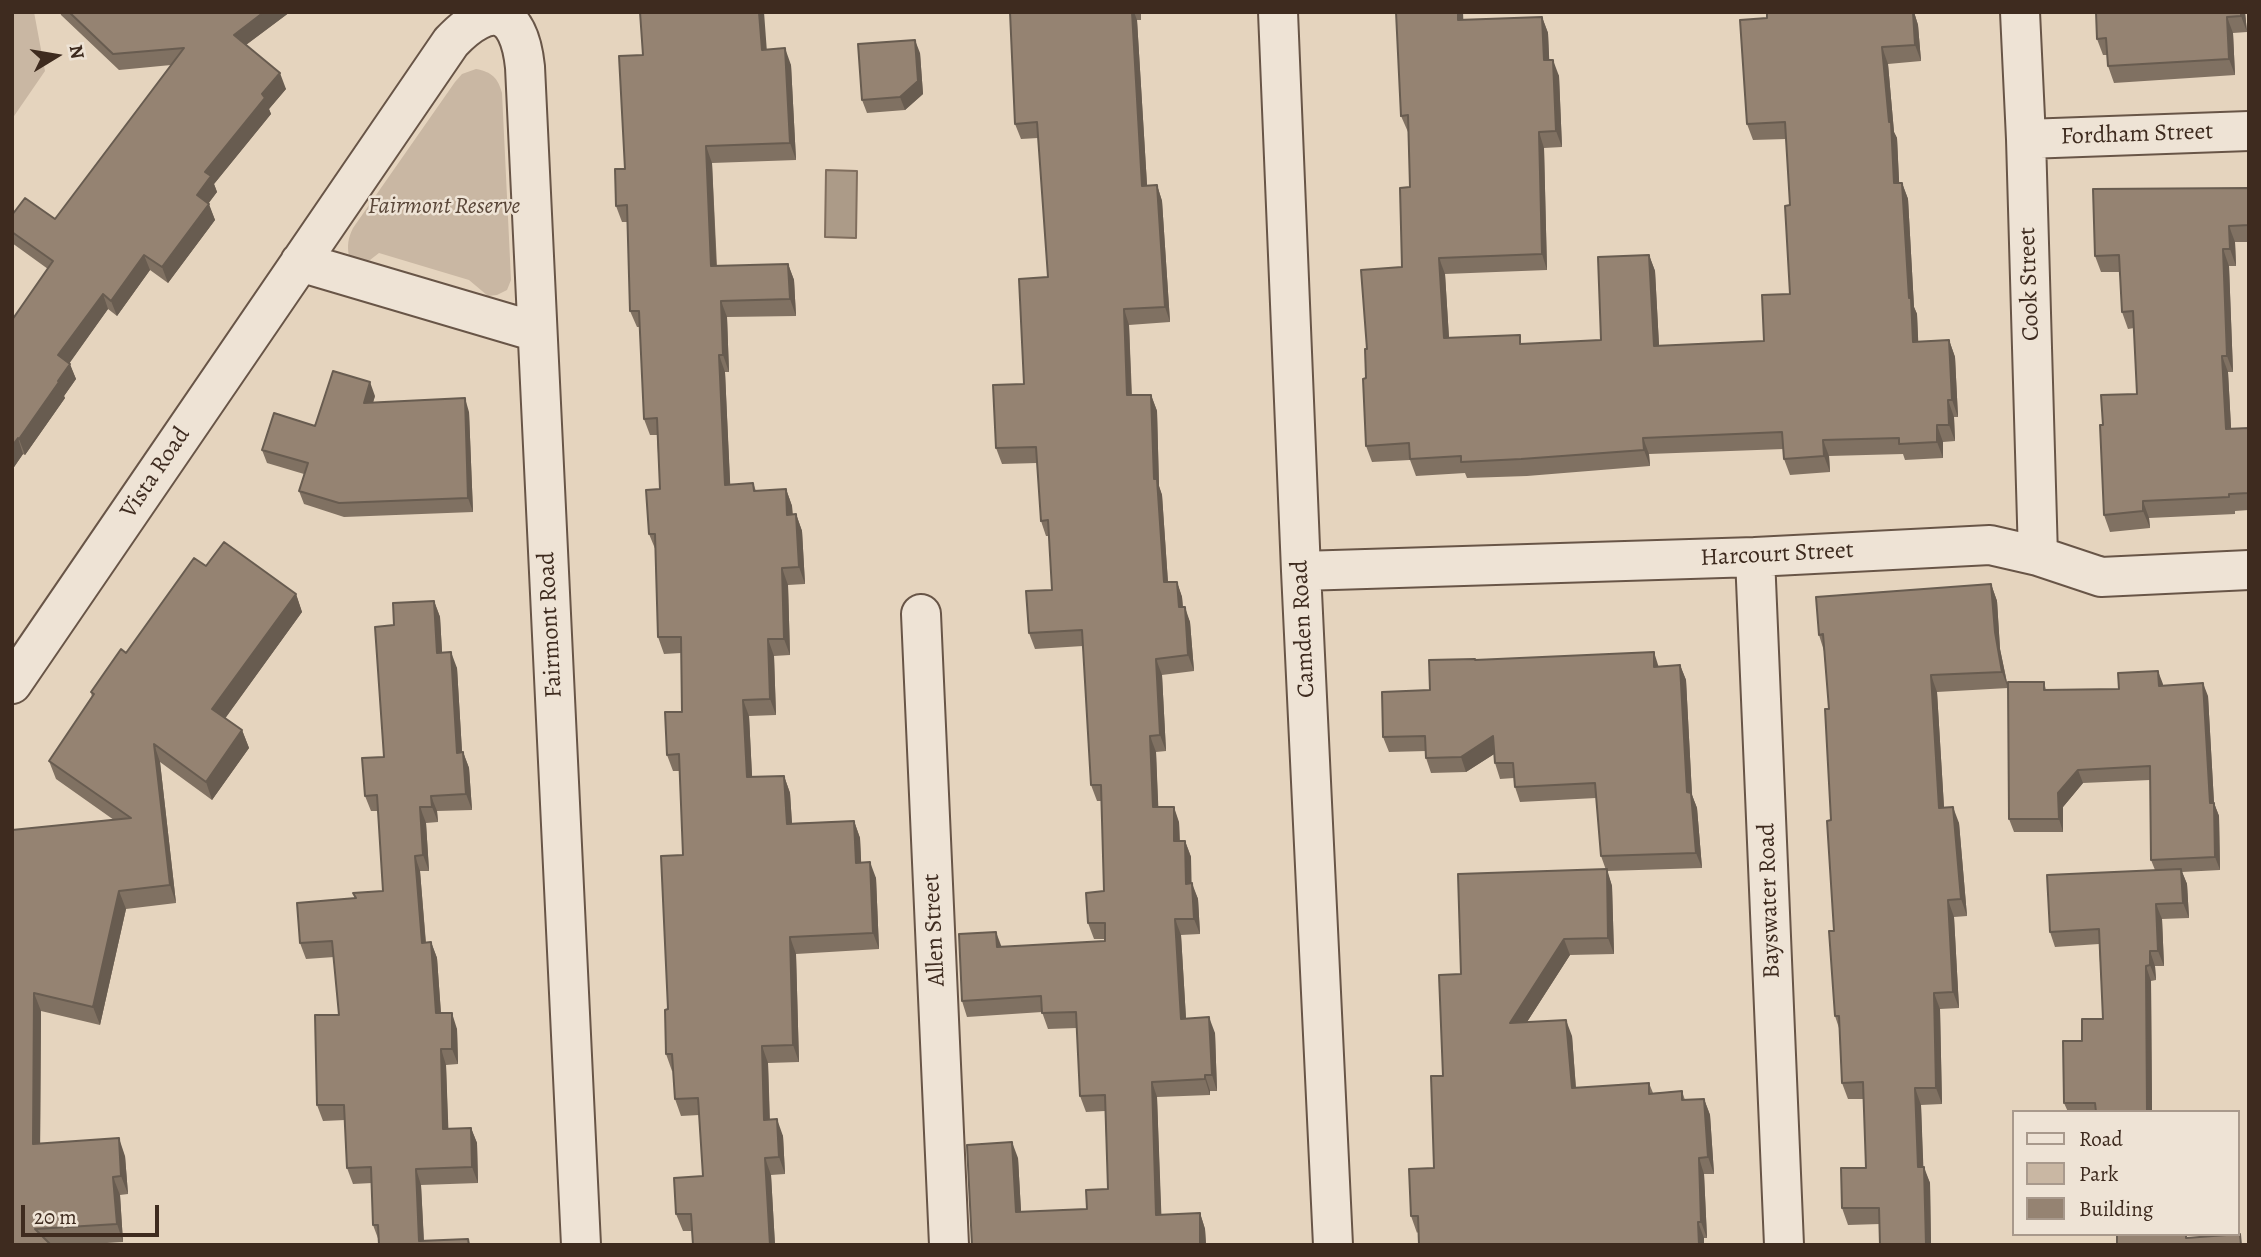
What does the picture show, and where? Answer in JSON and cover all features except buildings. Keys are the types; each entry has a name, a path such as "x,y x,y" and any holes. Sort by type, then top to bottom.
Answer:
{"street":[{"name":"Camden Road","path":"1278,12 1333,1245"},
{"name":"Cook Street","path":"2020,12 2038,556"},
{"name":"Vista Road","path":"12,684 451,42 474,20 486,15 500,14"},
{"name":"Fairmont Road","path":"500,14 514,25 524,53 581,1245"},
{"name":"Fordham Street","path":"2026,139 2249,131"},
{"path":"300,262 537,332"},
{"name":"Harcourt Street","path":"1301,571 1755,557 1990,545 2038,556 2101,577 2249,570"},
{"name":"Bayswater Road","path":"1755,557 1784,1245"},
{"name":"Allen Street","path":"921,614 949,1245"}],"green space":[{"path":"12,12 34,12 45,71 12,119"},
{"name":"Fairmont Reserve","path":"476,69 494,77 502,93 511,280 507,290 488,296 469,280 379,253 360,263 349,256 348,249 353,228 455,82 462,74"}],"shaded area":[{"path":"826,170 857,171 856,238 825,237"}]}
